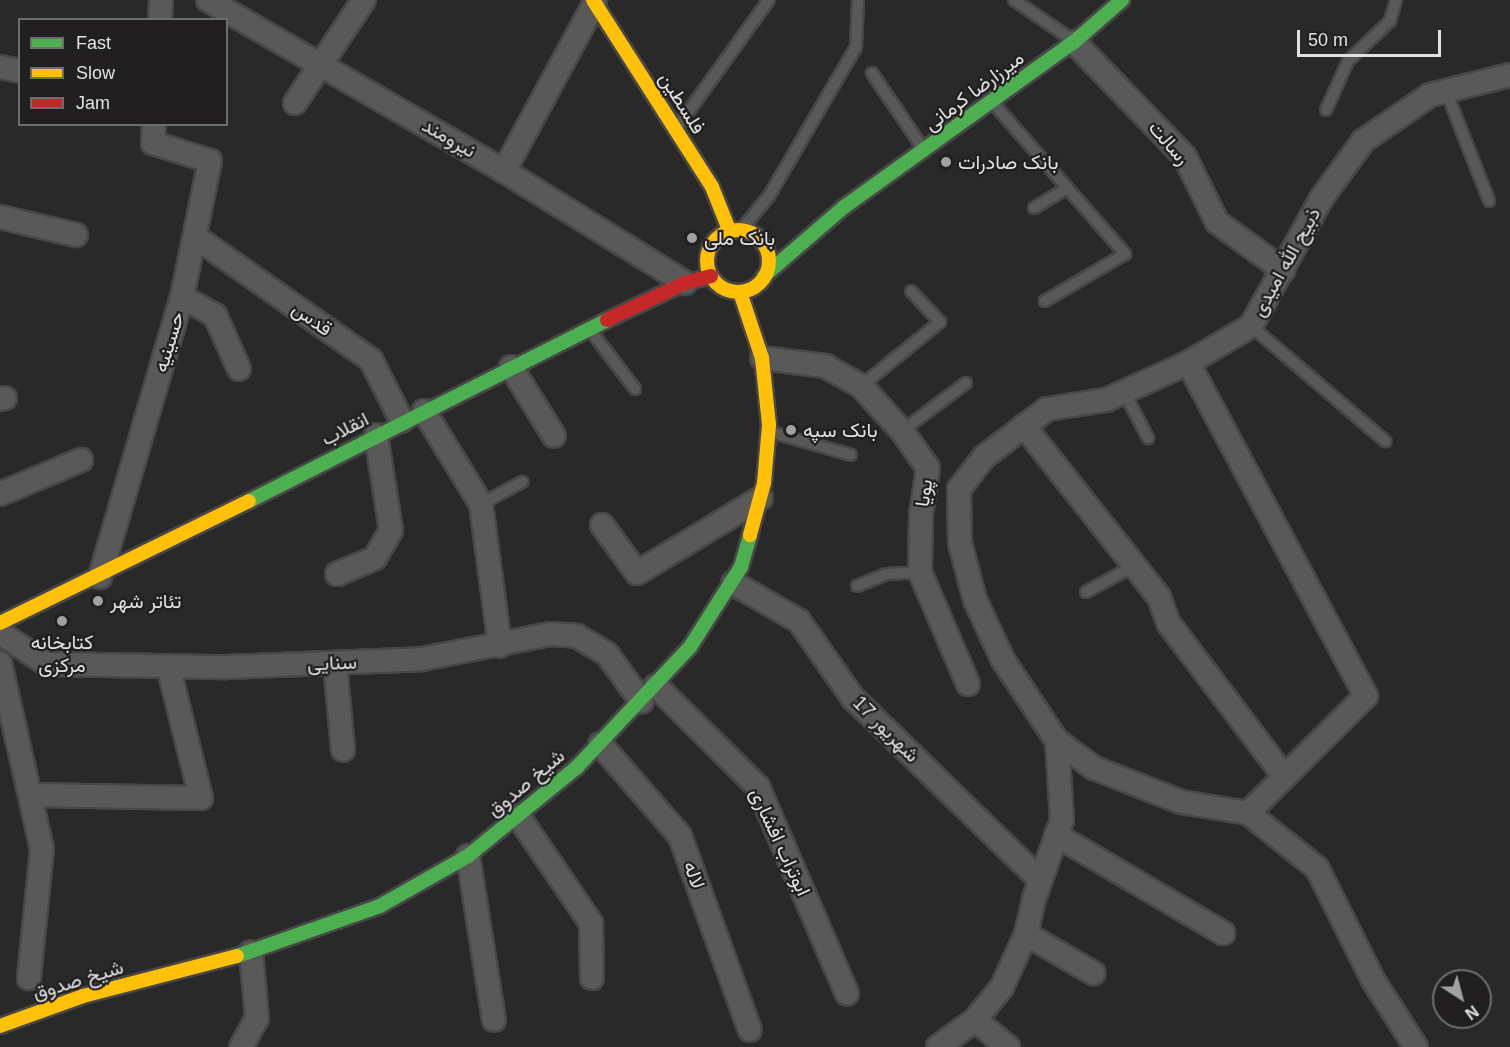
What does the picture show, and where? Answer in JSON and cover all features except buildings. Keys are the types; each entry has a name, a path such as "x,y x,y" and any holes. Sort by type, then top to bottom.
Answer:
{"main road":[{"name":"میرزارضا کرمانی","path":"844,207 1074,42 1122,0"},
{"name":"فلسطین","path":"594,1 712,187 735,231"},
{"path":"764,276 768,257 765,237 735,231 709,249 711,276 723,289 740,292 758,284 764,276 844,207"},
{"path":"802,224 844,207"},
{"name":"انقلاب","path":"0,623 100,577 589,328 685,283 711,276"},
{"name":"شیخ صدوق","path":"0,1026 83,996 251,952 362,914 415,889 468,856 518,816 600,744 649,694 690,647 733,583 741,567 760,498 768,431 768,392 762,358 740,292"}],"street":[{"path":"160,18 161,0"},
{"name":"نیرومند","path":"208,0 504,171 685,283"},
{"path":"296,103 323,66 364,0"},
{"path":"504,171 594,1"},
{"name":"رسالت","path":"1074,42 1185,157 1217,222 1283,270"},
{"path":"0,67 18,71"},
{"name":"ذبیح الله امیدی","path":"1057,741 1003,660 975,600 960,543 959,489 984,458 1047,409 1106,400 1188,363 1251,326 1321,199 1363,141 1430,95 1510,75"},
{"name":"حسینیه","path":"100,577 182,297 197,238 210,161 154,134"},
{"path":"0,217 76,235"},
{"name":"قدس","path":"197,238 370,360 402,422"},
{"path":"182,297 214,315 239,369"},
{"name":"پویا","path":"762,358 825,366 861,386 902,430 928,468 921,515 920,572 968,684"},
{"path":"1188,363 1366,696 1248,813"},
{"path":"511,367 554,436"},
{"path":"424,411 481,504 500,646"},
{"path":"1024,426 1064,474 1132,567 1159,597 1169,624 1284,776"},
{"path":"337,574 375,558 391,530 376,435"},
{"path":"0,494 81,460"},
{"path":"602,525 637,573 760,498"},
{"name":"17 شهریور","path":"733,583 799,621 853,698 1040,880"},
{"name":"سنایی","path":"0,633 47,663 168,666 335,664 422,659 500,646 551,634 577,636 607,654 649,694"},
{"path":"0,663 6,721 30,795 42,849 29,978"},
{"path":"335,664 343,750"},
{"path":"30,795 201,798 168,666"},
{"name":"ابوتراب افشاری","path":"649,694 758,787 847,994"},
{"path":"1057,741 1094,768 1181,802 1248,813 1317,868 1373,980 1416,1047"},
{"path":"938,1047 975,1020 1002,987 1026,934 1040,880 1062,820 1057,741"},
{"name":"لاله","path":"600,744 680,836 750,1030"},
{"path":"518,816 591,923 592,978"},
{"path":"1056,835 1223,933"},
{"path":"468,856 494,1020"},
{"path":"1026,934 1093,973"},
{"path":"241,1047 257,1018 251,952"},
{"path":"975,1020 1008,1047"}],"lane":[{"path":"676,130 769,0"},
{"path":"735,231 770,196 856,47 858,0"},
{"path":"1014,0 1074,42"},
{"path":"1326,110 1348,61 1390,21 1396,0"},
{"path":"872,73 925,151"},
{"path":"1446,91 1489,201"},
{"path":"992,102 1125,254 1045,302"},
{"path":"1034,208 1067,188"},
{"path":"861,386 940,322 911,291"},
{"path":"1251,326 1385,441"},
{"path":"589,328 635,389"},
{"path":"902,430 966,383"},
{"path":"1124,392 1148,438"},
{"path":"768,431 851,455"},
{"path":"481,504 522,482"},
{"path":"1086,592 1132,567"},
{"path":"857,586 886,574 920,572"}],"traffic: fast":[{"path":"764,276 844,207 1074,42 1122,0"},
{"path":"249,501 607,320"},
{"path":"237,956 380,906 468,856 577,767 690,647 741,567 750,535"}],"traffic: slow":[{"path":"593,0 712,187 730,232"},
{"path":"738,230 760,239 769,261 760,283 738,292 716,283 707,261 716,239 738,230"},
{"path":"740,292 762,358 769,425 764,483 750,535"},
{"path":"0,623 249,501"},
{"path":"0,1026 83,996 237,956"}],"traffic: jam":[{"path":"607,320 685,283 711,276"}],"place":[{"name":"بانک صادرات","path":"946,162"},
{"name":"بانک ملی","path":"692,238"},
{"name":"بانک سپه","path":"791,430"},
{"name":"تئاتر شهر","path":"98,601"},
{"name":"کتابخانه مرکزی","path":"62,621"}]}
